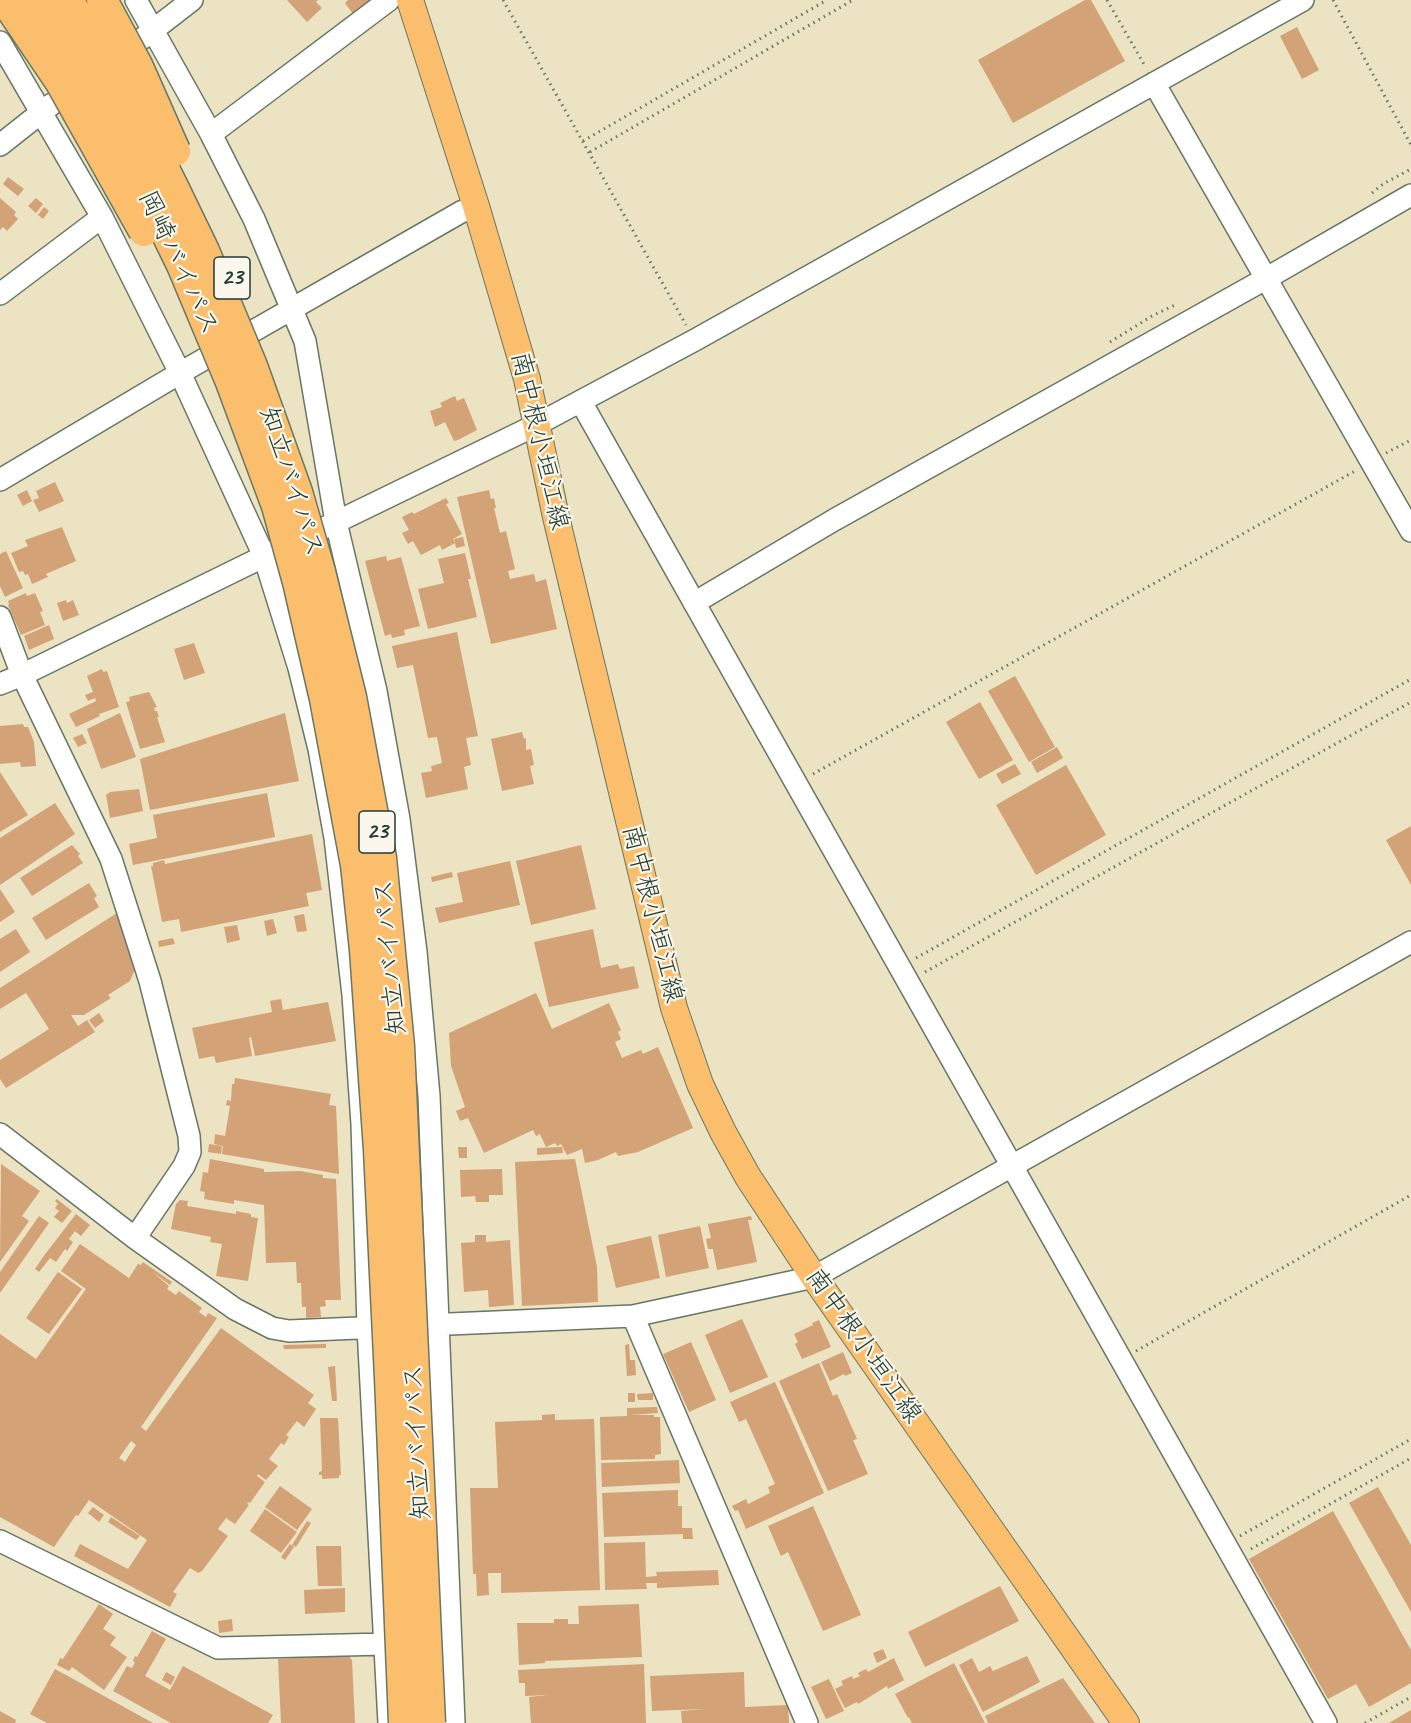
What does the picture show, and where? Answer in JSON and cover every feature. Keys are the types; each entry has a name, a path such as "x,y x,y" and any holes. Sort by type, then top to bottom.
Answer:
{"highway":[{"name":"23","path":"5,0 60,81 170,276 277,506"},
{"name":"岡崎バイパス","path":"36,0 111,125 178,256 231,382 277,506"},
{"name":"知立バイパス","path":"68,0 146,133 204,251 252,366 297,492 320,572 351,697 381,858 391,946 399,1057 430,1723"},
{"name":"23","path":"102,0 137,65 235,286 282,404 308,491 320,572"},
{"name":"知立バイパス","path":"277,506 298,582 332,730 356,866 364,939 379,1161 405,1723"}],"main road":[{"name":"南中根小垣江線","path":"410,0 476,206 526,379 666,974 683,1038 700,1083 723,1132 748,1177 814,1277 1126,1723"}],"street":[{"path":"136,0 211,134 254,219 306,341 336,522 376,691 399,819 416,952 429,1096 454,1723"},
{"path":"0,145 192,0"},
{"path":"211,134 389,0"},
{"path":"0,684 581,402 1303,0"},
{"path":"0,42 102,217 180,373 264,556 299,668 319,749 338,859 352,983 362,1124 368,1328 389,1723"},
{"path":"1154,82 1411,531"},
{"path":"694,603 824,525 1411,195"},
{"path":"0,480 180,373 461,212 476,206"},
{"path":"0,294 102,217"},
{"path":"581,402 1326,1723"},
{"path":"0,617 22,675 111,859 150,981 189,1136 190,1152 184,1166 135,1238"},
{"path":"0,1134 135,1238 235,1309 272,1328 289,1331 633,1316 814,1277 1411,942"},
{"path":"633,1316 807,1723"},
{"path":"0,1541 218,1648 385,1644"}],"path":[{"path":"503,0 695,340"},
{"path":"583,141 828,0"},
{"path":"590,152 853,0"},
{"path":"1107,0 1154,82"},
{"path":"1333,0 1411,145"},
{"path":"796,783 1411,440"},
{"path":"904,974 1411,679"},
{"path":"904,974 1411,702"},
{"path":"1121,1360 1411,1195"},
{"path":"1229,1552 1411,1439"},
{"path":"1229,1552 1411,1458"},
{"path":"1365,1723 1411,1697"}],"building":[{"path":"287,0 318,0 316,2 322,8 307,22"},
{"path":"348,0 372,0 353,14 345,3"},
{"path":"1085,0 1091,0 1125,61 1013,123 978,60"},
{"path":"1297,27 1319,70 1302,79 1280,36"},
{"path":"8,177 24,189 18,196 3,184"},
{"path":"0,198 16,212 14,215 18,219 7,231 3,227 0,230"},
{"path":"36,198 43,204 36,213 28,206"},
{"path":"44,207 49,211 43,219 38,215"},
{"path":"455,396 457,401 464,398 477,430 454,441 445,422 435,427 430,411 442,407 440,403"},
{"path":"55,482 64,501 39,512 33,500 39,498 36,491"},
{"path":"27,490 32,501 23,506 17,495"},
{"path":"489,490 491,499 494,498 500,533 506,531 515,569 508,571 510,579 534,574 536,582 546,579 557,629 491,644 457,497"},
{"path":"446,498 449,503 446,504 462,534 453,539 455,543 442,550 440,545 421,555 413,541 408,544 402,533 409,530 402,517 412,512 414,514"},
{"path":"62,527 76,561 46,574 48,577 32,584 28,574 25,575 23,571 19,572 11,553 28,546 25,540"},
{"path":"463,537 465,546 456,548 454,539"},
{"path":"6,551 23,588 5,597 0,586 0,554"},
{"path":"465,553 471,579 468,579 477,617 428,629 418,589 444,583 438,559"},
{"path":"386,556 387,561 401,557 420,626 404,630 405,635 392,638 391,634 385,636 365,561"},
{"path":"26,593 27,596 35,593 43,611 40,612 45,625 21,635 8,601"},
{"path":"66,600 67,603 73,600 79,615 63,621 57,603"},
{"path":"49,625 54,639 29,650 24,636"},
{"path":"457,632 478,736 466,738 471,765 464,767 468,789 426,798 421,773 432,771 431,766 442,763 437,737 428,738 413,665 397,668 392,646"},
{"path":"194,643 205,673 184,680 174,649"},
{"path":"102,669 103,672 107,671 119,707 99,714 100,716 76,727 69,714 96,701 95,698 88,701 85,695 93,692 87,676"},
{"path":"1015,676 1055,747 1029,762 988,691"},
{"path":"149,692 157,707 154,708 159,717 157,717 165,742 140,749 126,702 130,701 129,697"},
{"path":"980,702 1013,760 979,779 946,722"},
{"path":"120,713 136,757 101,769 87,729"},
{"path":"285,713 299,781 150,810 140,759"},
{"path":"23,724 24,727 28,727 34,742 36,766 21,767 20,762 0,764 0,726"},
{"path":"522,732 524,739 526,738 526,750 531,749 534,765 530,766 534,784 502,791 491,739"},
{"path":"82,734 87,743 78,747 73,738"},
{"path":"1057,747 1063,758 1037,773 1031,762"},
{"path":"1015,764 1021,774 1002,784 996,774"},
{"path":"1066,765 1106,835 1036,875 996,805"},
{"path":"0,772 28,815 0,832"},
{"path":"139,789 143,811 110,818 106,795 110,792"},
{"path":"267,793 275,837 133,865 129,844 157,838 153,815"},
{"path":"55,803 75,834 0,885 0,838"},
{"path":"1411,826 1411,885 1386,840"},
{"path":"312,834 322,890 306,893 309,906 181,932 179,919 162,922 151,866 153,863 164,860 165,864"},
{"path":"72,845 80,854 78,856 83,863 32,896 20,878"},
{"path":"581,845 596,909 531,925 516,861"},
{"path":"510,861 520,905 439,923 435,908 463,902 457,873"},
{"path":"452,872 453,877 432,882 431,877"},
{"path":"89,883 97,896 94,898 99,907 46,940 32,918"},
{"path":"0,889 15,912 0,922"},
{"path":"120,911 135,969 130,981 108,995 111,998 84,1015 71,1015 78,1026 87,1020 95,1032 6,1088 0,1079 0,1060 49,1029 26,993 0,1009 0,988"},
{"path":"304,914 307,931 297,932 294,916"},
{"path":"273,919 277,933 267,936 264,921"},
{"path":"237,925 240,940 227,943 224,927"},
{"path":"16,929 30,952 0,972 0,939"},
{"path":"593,929 601,968 618,964 620,969 634,966 639,988 549,1007 534,942"},
{"path":"173,938 175,944 159,947 158,941"},
{"path":"536,993 552,1029 609,1003 621,1030 618,1032 621,1039 615,1042 622,1058 641,1050 643,1054 658,1047 693,1128 638,1152 618,1156 616,1152 585,1163 582,1149 567,1155 561,1144 557,1146 555,1143 546,1147 540,1134 536,1136 533,1130 484,1153 468,1118 460,1121 456,1111 465,1107 451,1066 449,1033"},
{"path":"281,999 283,1010 328,1002 336,1041 255,1056 251,1037 249,1038 252,1056 216,1063 214,1056 199,1059 192,1028 272,1012 270,1001"},
{"path":"99,1013 104,1021 95,1028 89,1020"},
{"path":"235,1078 331,1094 329,1105 336,1106 339,1174 222,1154 223,1146 214,1144 215,1134 225,1136 230,1106 226,1105 227,1100 231,1101 232,1084"},
{"path":"209,1144 222,1146 221,1154 208,1152"},
{"path":"458,1147 467,1147 467,1158 459,1158"},
{"path":"562,1147 563,1153 537,1155 537,1148"},
{"path":"210,1159 264,1169 264,1172 300,1171 323,1175 323,1178 336,1179 341,1300 325,1300 326,1306 320,1307 321,1317 306,1318 306,1307 302,1307 301,1283 297,1283 296,1262 266,1263 264,1205 234,1200 234,1204 204,1199 205,1192 200,1191 203,1172 208,1173"},
{"path":"575,1159 597,1267 598,1302 522,1306 515,1162"},
{"path":"1,1164 40,1191 22,1216 29,1221 0,1262"},
{"path":"502,1169 503,1195 489,1195 489,1202 476,1202 475,1196 461,1197 460,1170"},
{"path":"57,1199 72,1211 62,1223 54,1217 59,1211 55,1208 58,1204 55,1201"},
{"path":"180,1200 188,1201 187,1206 236,1214 236,1211 258,1218 248,1281 216,1276 222,1244 210,1242 211,1237 171,1229 176,1204"},
{"path":"76,1214 90,1225 81,1236 75,1231 69,1239 73,1242 67,1251 65,1249 56,1262 50,1258 39,1272 35,1269"},
{"path":"39,1216 49,1223 0,1293 0,1272"},
{"path":"751,1216 752,1220 748,1220 757,1262 717,1270 713,1249 708,1249 706,1239 711,1238 708,1224"},
{"path":"700,1226 709,1268 666,1277 658,1235"},
{"path":"475,1235 486,1235 486,1242 510,1240 514,1305 489,1307 488,1290 464,1292 461,1243 475,1242"},
{"path":"651,1236 660,1278 616,1288 606,1246"},
{"path":"80,1244 129,1278 138,1264 141,1265 143,1262 172,1282 170,1285 151,1271 169,1286 167,1289 176,1295 179,1291 202,1308 199,1312 206,1317 208,1313 217,1318 141,1427 146,1431 221,1328 314,1395 308,1403 316,1409 304,1427 297,1421 286,1435 289,1437 284,1445 281,1443 269,1459 278,1466 266,1480 258,1474 257,1476 265,1482 250,1503 248,1502 249,1505 235,1524 226,1518 218,1529 228,1536 202,1571 198,1573 190,1568 173,1592 177,1594 170,1607 74,1556 80,1544 128,1569 147,1540 89,1500 54,1547 0,1517 0,1334 36,1359 86,1289 61,1271","holes":["131,1441 136,1445 125,1462 119,1458"]},
{"path":"58,1272 82,1289 49,1334 26,1318"},
{"path":"742,1319 768,1377 730,1393 705,1335"},
{"path":"819,1320 831,1347 802,1359 795,1344 798,1342 794,1334"},
{"path":"691,1342 716,1400 689,1412 663,1354"},
{"path":"326,1344 326,1348 284,1349 283,1345"},
{"path":"629,1344 630,1360 635,1360 636,1375 627,1376 625,1345"},
{"path":"843,1352 852,1373 830,1381 821,1362"},
{"path":"819,1363 833,1396 837,1394 857,1439 853,1440 868,1474 828,1491 779,1381"},
{"path":"335,1366 337,1401 332,1401 328,1367"},
{"path":"775,1382 824,1493 746,1529 738,1510 735,1511 732,1506 746,1499 748,1504 770,1493 768,1487 775,1484 746,1419 739,1422 730,1402"},
{"path":"628,1393 635,1393 635,1402 628,1402"},
{"path":"653,1393 653,1400 638,1400 637,1394"},
{"path":"657,1407 658,1413 631,1415 660,1417 661,1454 655,1455 655,1459 601,1460 600,1417 627,1416 627,1408"},
{"path":"555,1414 555,1420 594,1419 600,1590 501,1593 501,1573 488,1573 489,1595 477,1596 476,1574 473,1574 470,1488 498,1488 495,1422 542,1420 542,1415"},
{"path":"320,1418 338,1418 341,1475 339,1478 322,1479 322,1475 319,1475 322,1471"},
{"path":"679,1460 680,1483 602,1487 601,1463"},
{"path":"280,1486 312,1509 297,1530 265,1507"},
{"path":"1378,1487 1411,1545 1411,1612 1349,1503"},
{"path":"678,1490 678,1506 682,1506 682,1528 692,1528 693,1539 683,1539 683,1534 604,1537 602,1493"},
{"path":"813,1506 861,1615 823,1631 788,1552 781,1556 768,1526"},
{"path":"93,1507 104,1515 99,1522 88,1513"},
{"path":"265,1509 297,1532 281,1553 250,1531"},
{"path":"1333,1511 1411,1650 1411,1683 1369,1707 1356,1684 1328,1699 1249,1559"},
{"path":"111,1517 140,1536 136,1540 108,1522"},
{"path":"307,1521 311,1523 296,1547 292,1545"},
{"path":"645,1542 646,1577 657,1576 656,1572 718,1570 719,1585 657,1588 657,1583 646,1583 647,1589 605,1590 604,1543"},
{"path":"290,1544 294,1547 285,1560 281,1557"},
{"path":"316,1546 341,1546 342,1586 318,1586"},
{"path":"1000,1586 1019,1621 925,1667 908,1632"},
{"path":"345,1588 345,1612 305,1614 304,1590"},
{"path":"99,1604 113,1614 103,1629 116,1637 110,1645 127,1657 104,1690 72,1667 69,1671 57,1665"},
{"path":"639,1604 642,1657 545,1661 545,1663 519,1665 517,1623 554,1623 554,1619 568,1619 568,1624 579,1624 578,1606"},
{"path":"232,1619 233,1631 219,1633 218,1621"},
{"path":"152,1631 166,1639 145,1676 170,1690 183,1666 273,1715 268,1723 171,1723 113,1691 127,1666 132,1668 135,1656 137,1657"},
{"path":"883,1649 887,1658 877,1663 873,1653"},
{"path":"348,1655 352,1660 355,1723 281,1723 278,1659"},
{"path":"1027,1656 1040,1682 983,1712 959,1665 972,1658 979,1672 990,1666 993,1671"},
{"path":"894,1658 904,1680 888,1689 887,1686 858,1704 857,1702 845,1708 835,1689 843,1685 841,1681 852,1676 853,1679 860,1676 858,1673 866,1669 868,1672"},
{"path":"954,1663 985,1723 912,1723 895,1694"},
{"path":"644,1664 646,1723 531,1723 529,1697 548,1695 525,1696 525,1683 519,1683 518,1670"},
{"path":"55,1669 153,1723 47,1723 30,1714"},
{"path":"166,1672 175,1677 171,1685 162,1680"},
{"path":"744,1672 745,1707 788,1705 789,1723 682,1723 681,1711 704,1709 652,1711 650,1676"},
{"path":"1063,1678 1095,1723 988,1723 985,1716"},
{"path":"829,1679 844,1711 826,1719 811,1687"},
{"path":"1411,1710 1411,1723 1389,1723"},
{"path":"0,1711 16,1720 15,1723 0,1723"}]}
